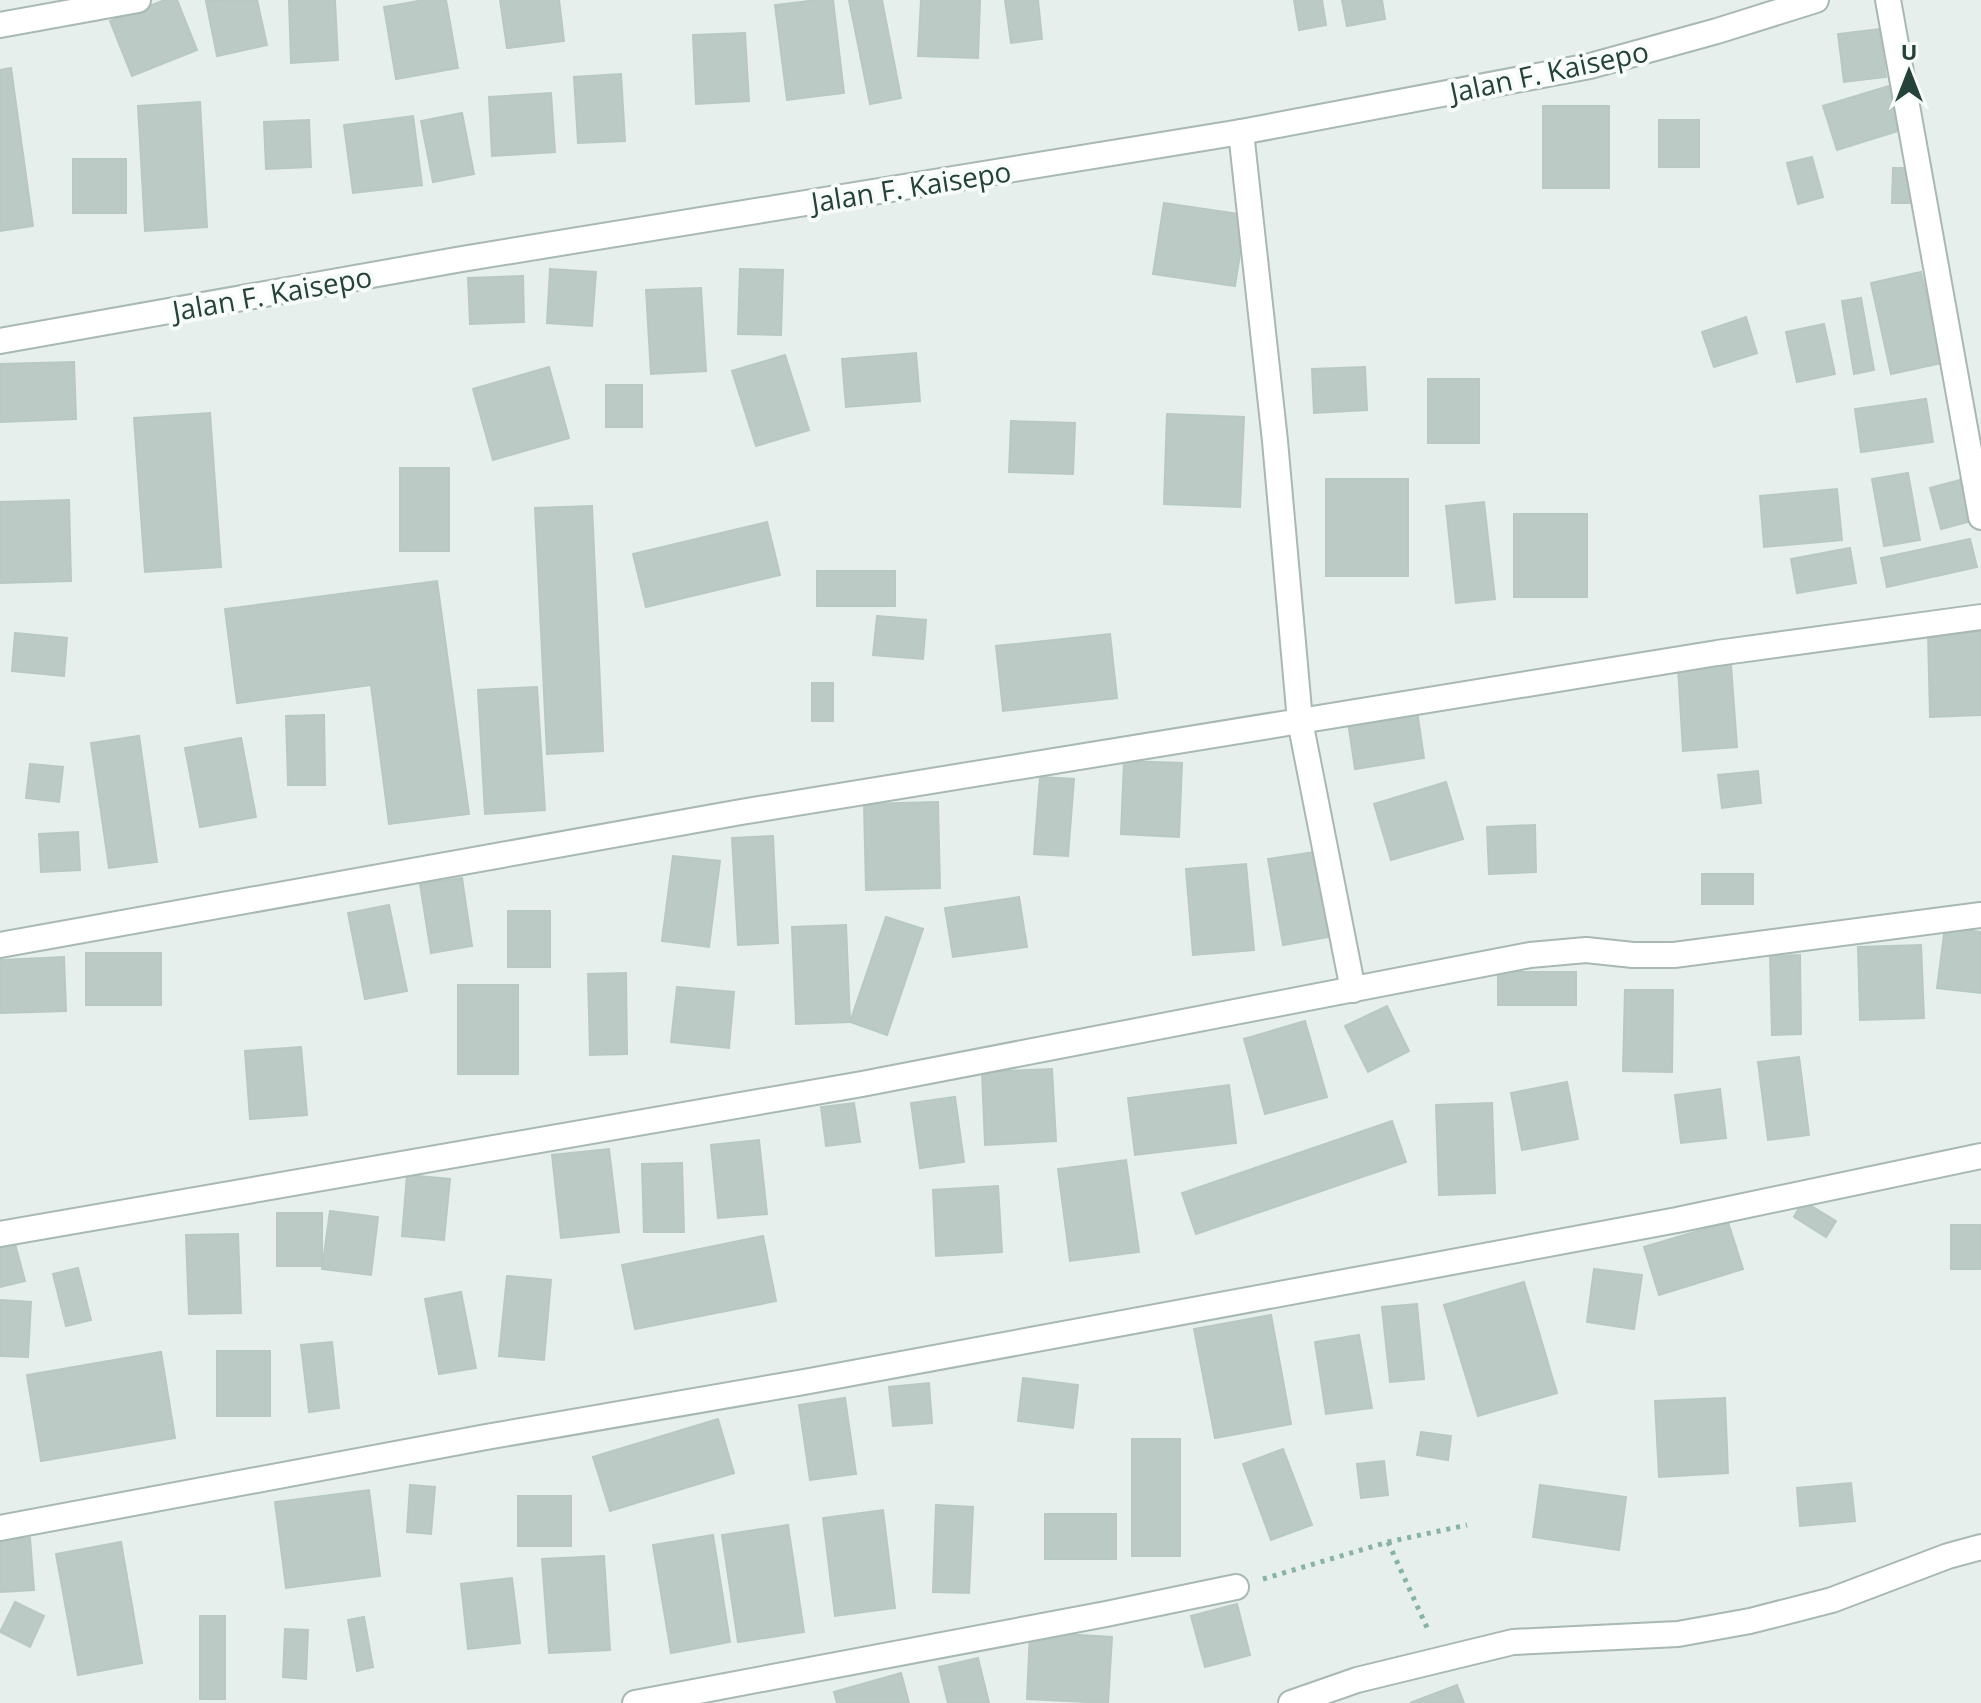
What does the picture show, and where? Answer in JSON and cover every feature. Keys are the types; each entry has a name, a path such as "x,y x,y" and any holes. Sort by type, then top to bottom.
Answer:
{"street":[{"path":"0,25 138,0"},
{"name":"Jalan F. Kaisepo","path":"0,341 462,259 1241,132 1590,66 1816,0"},
{"path":"1888,0 1981,517"},
{"path":"1241,132 1275,441 1300,721 1353,990"},
{"path":"0,945 741,812 1701,655 1981,617"},
{"path":"0,1234 847,1087 1530,955 1586,950 1674,955 1981,915"},
{"path":"0,1528 1677,1220 1981,1156"},
{"path":"1291,1703 1357,1680 1513,1642 1678,1634 1750,1621 1832,1600 1948,1556 1981,1547"},
{"path":"635,1703 1236,1587"}],"path":[{"path":"1236,1587 1388,1542 1467,1525"},
{"path":"1388,1542 1442,1659"}],"building":[{"path":"165,0 177,0 197,50 132,76 110,21"},
{"path":"257,0 267,45 217,56 206,1"},
{"path":"289,0 335,0 338,60 291,63"},
{"path":"424,0 446,0 458,68 396,79 384,7"},
{"path":"500,0 559,0 564,41 507,48"},
{"path":"833,0 844,93 787,100 775,5"},
{"path":"849,0 882,0 901,98 870,104"},
{"path":"921,0 980,0 978,58 918,56"},
{"path":"1005,0 1038,0 1042,39 1011,43"},
{"path":"1294,0 1322,0 1326,25 1299,30"},
{"path":"1342,0 1382,0 1385,19 1347,26"},
{"path":"1879,29 1886,77 1844,82 1838,34"},
{"path":"745,33 749,101 696,104 693,35"},
{"path":"11,68 33,226 0,231 0,70"},
{"path":"621,74 625,141 578,143 574,77"},
{"path":"1889,86 1904,129 1837,150 1823,106"},
{"path":"551,93 555,152 492,156 489,97"},
{"path":"200,102 207,227 145,231 138,106"},
{"path":"1543,106 1609,106 1609,188 1543,188"},
{"path":"462,113 474,174 433,182 421,121"},
{"path":"413,116 422,185 353,193 344,125"},
{"path":"309,120 311,167 266,169 264,122"},
{"path":"1659,120 1699,120 1699,167 1659,167"},
{"path":"1812,157 1823,197 1798,204 1787,163"},
{"path":"73,159 126,159 126,213 73,213"},
{"path":"1893,168 1917,168 1916,203 1892,203"},
{"path":"1164,203 1246,215 1235,286 1153,274"},
{"path":"550,269 596,272 592,326 547,323"},
{"path":"740,269 783,270 781,335 738,334"},
{"path":"1921,272 1942,363 1891,374 1871,283"},
{"path":"523,276 524,322 470,324 468,278"},
{"path":"701,288 706,371 651,374 646,290"},
{"path":"1861,298 1874,370 1854,374 1842,301"},
{"path":"1746,317 1757,353 1714,367 1702,332"},
{"path":"1824,324 1835,374 1797,382 1786,332"},
{"path":"916,353 920,401 846,407 842,359"},
{"path":"785,355 809,430 756,446 732,371"},
{"path":"74,362 76,419 0,422 0,364"},
{"path":"549,367 569,438 493,460 473,389"},
{"path":"1365,367 1367,410 1314,413 1312,369"},
{"path":"1428,379 1479,379 1479,443 1428,443"},
{"path":"606,385 642,385 642,427 606,427"},
{"path":"1926,399 1933,442 1861,452 1855,409"},
{"path":"210,413 221,567 145,572 134,418"},
{"path":"1167,414 1244,417 1240,507 1164,504"},
{"path":"1011,421 1075,423 1073,474 1009,472"},
{"path":"400,468 449,468 449,551 400,551"},
{"path":"1908,473 1920,540 1884,546 1872,479"},
{"path":"1326,479 1408,479 1408,576 1326,576"},
{"path":"1960,480 1971,521 1941,529 1930,488"},
{"path":"1837,489 1842,540 1764,547 1760,496"},
{"path":"69,500 71,581 0,583 0,502"},
{"path":"1484,502 1495,599 1456,603 1446,506"},
{"path":"592,506 603,751 547,754 535,508"},
{"path":"1514,514 1587,514 1587,597 1514,597"},
{"path":"767,522 780,575 646,607 633,554"},
{"path":"1970,539 1977,567 1887,587 1881,558"},
{"path":"1850,548 1856,583 1797,593 1791,559"},
{"path":"817,571 895,571 895,606 817,606"},
{"path":"437,581 469,814 389,824 371,685 237,703 225,609"},
{"path":"877,616 926,620 923,659 873,655"},
{"path":"1981,631 1981,715 1930,717 1928,632"},
{"path":"15,633 67,638 64,676 12,671"},
{"path":"1110,634 1117,698 1003,711 996,646"},
{"path":"1731,665 1737,747 1683,751 1678,668"},
{"path":"812,683 833,683 833,721 812,721"},
{"path":"537,687 545,810 485,814 478,690"},
{"path":"1417,711 1424,758 1355,769 1348,722"},
{"path":"324,715 325,785 288,785 286,716"},
{"path":"139,736 157,862 109,868 91,743"},
{"path":"241,738 256,817 200,827 185,748"},
{"path":"1124,761 1182,763 1179,837 1121,834"},
{"path":"30,764 63,767 59,802 26,798"},
{"path":"1758,771 1761,803 1722,808 1718,775"},
{"path":"1040,777 1074,779 1068,856 1034,854"},
{"path":"1446,782 1463,839 1391,860 1374,804"},
{"path":"938,802 940,888 866,890 864,804"},
{"path":"1535,825 1536,872 1489,874 1487,827"},
{"path":"78,832 80,870 41,872 39,834"},
{"path":"773,836 778,943 738,945 732,838"},
{"path":"1315,852 1329,937 1283,945 1268,859"},
{"path":"673,856 720,861 709,947 662,941"},
{"path":"1246,864 1254,950 1193,955 1186,869"},
{"path":"1702,874 1753,874 1753,904 1702,904"},
{"path":"462,878 472,946 431,953 420,884"},
{"path":"1019,897 1027,947 953,957 945,908"},
{"path":"389,905 407,991 365,999 348,913"},
{"path":"508,911 550,911 550,967 508,967"},
{"path":"886,917 923,929 887,1035 850,1022"},
{"path":"846,925 850,1022 796,1024 792,927"},
{"path":"1945,927 1981,932 1981,993 1937,988"},
{"path":"1921,945 1924,1018 1860,1020 1858,947"},
{"path":"86,953 161,953 161,1005 86,1005"},
{"path":"1800,955 1801,1034 1772,1035 1770,956"},
{"path":"64,957 66,1011 0,1013 0,960"},
{"path":"1498,972 1576,972 1576,1005 1498,1005"},
{"path":"626,973 627,1054 590,1055 588,974"},
{"path":"458,985 518,985 518,1074 458,1074"},
{"path":"677,987 734,992 729,1048 671,1042"},
{"path":"1625,990 1673,990 1672,1072 1623,1071"},
{"path":"1387,1006 1409,1051 1368,1072 1345,1026"},
{"path":"1305,1021 1327,1097 1265,1114 1244,1039"},
{"path":"301,1047 307,1115 250,1119 245,1051"},
{"path":"1799,1057 1809,1135 1768,1140 1758,1062"},
{"path":"1052,1069 1056,1141 985,1145 982,1072"},
{"path":"1567,1082 1578,1139 1522,1150 1511,1093"},
{"path":"1229,1085 1236,1143 1135,1155 1128,1098"},
{"path":"1720,1089 1726,1138 1681,1143 1675,1095"},
{"path":"955,1097 964,1162 920,1168 911,1103"},
{"path":"854,1103 860,1142 826,1146 821,1107"},
{"path":"1492,1103 1495,1193 1439,1195 1436,1105"},
{"path":"1392,1121 1406,1162 1196,1234 1182,1193"},
{"path":"759,1140 767,1214 718,1218 711,1145"},
{"path":"609,1149 619,1232 561,1238 552,1155"},
{"path":"1126,1160 1139,1252 1070,1261 1058,1169"},
{"path":"682,1163 684,1232 644,1232 642,1164"},
{"path":"407,1175 450,1179 444,1240 402,1236"},
{"path":"998,1186 1002,1252 936,1256 933,1190"},
{"path":"1803,1201 1836,1221 1826,1237 1794,1217"},
{"path":"330,1211 378,1217 371,1275 322,1269"},
{"path":"277,1213 322,1213 322,1266 277,1266"},
{"path":"1728,1222 1743,1269 1659,1295 1644,1247"},
{"path":"1951,1225 1981,1225 1981,1269 1951,1269"},
{"path":"238,1234 241,1313 189,1314 186,1235"},
{"path":"763,1236 776,1301 635,1329 622,1265"},
{"path":"14,1240 25,1281 0,1287 0,1244"},
{"path":"78,1268 91,1320 66,1326 53,1274"},
{"path":"1594,1269 1642,1275 1634,1329 1587,1322"},
{"path":"507,1276 551,1280 544,1360 499,1356"},
{"path":"1524,1282 1557,1393 1478,1416 1444,1305"},
{"path":"461,1292 476,1368 439,1374 425,1299"},
{"path":"0,1300 31,1302 28,1357 0,1356"},
{"path":"1417,1304 1424,1379 1390,1382 1382,1307"},
{"path":"1271,1315 1291,1424 1215,1438 1194,1329"},
{"path":"1359,1335 1372,1408 1326,1414 1315,1342"},
{"path":"332,1342 339,1408 309,1412 301,1345"},
{"path":"217,1351 270,1351 270,1416 217,1416"},
{"path":"161,1352 175,1438 41,1461 27,1375"},
{"path":"1023,1378 1078,1385 1073,1428 1018,1421"},
{"path":"929,1383 932,1423 893,1426 889,1387"},
{"path":"845,1398 856,1474 810,1480 799,1405"},
{"path":"1725,1398 1728,1473 1659,1477 1655,1401"},
{"path":"718,1419 734,1473 610,1511 593,1457"},
{"path":"1421,1432 1451,1436 1448,1460 1417,1455"},
{"path":"1132,1439 1180,1439 1180,1556 1132,1556"},
{"path":"1283,1449 1312,1525 1271,1540 1243,1464"},
{"path":"1384,1461 1388,1495 1361,1498 1357,1464"},
{"path":"1851,1483 1855,1521 1800,1526 1797,1488"},
{"path":"410,1485 435,1487 431,1534 407,1532"},
{"path":"1540,1485 1626,1497 1619,1550 1533,1537"},
{"path":"369,1490 380,1576 286,1588 275,1502"},
{"path":"518,1496 571,1496 571,1546 518,1546"},
{"path":"936,1505 973,1507 969,1593 933,1592"},
{"path":"883,1510 895,1608 835,1616 823,1518"},
{"path":"1045,1514 1116,1514 1116,1559 1045,1559"},
{"path":"788,1525 804,1632 738,1642 722,1535"},
{"path":"713,1535 730,1642 671,1653 653,1545"},
{"path":"30,1538 34,1590 0,1592 0,1540"},
{"path":"121,1542 142,1663 78,1675 56,1554"},
{"path":"604,1556 610,1650 549,1653 542,1559"},
{"path":"512,1578 520,1643 468,1649 461,1584"},
{"path":"15,1602 44,1616 30,1647 0,1632"},
{"path":"1237,1604 1250,1655 1205,1667 1191,1616"},
{"path":"200,1616 225,1616 225,1699 200,1699"},
{"path":"364,1617 373,1667 357,1671 348,1620"},
{"path":"285,1629 308,1630 306,1679 283,1677"},
{"path":"1030,1632 1112,1637 1108,1703 1027,1699"},
{"path":"978,1658 989,1703 948,1703 939,1667"},
{"path":"901,1673 909,1703 837,1703 834,1692"},
{"path":"1457,1685 1464,1703 1410,1703"}]}
